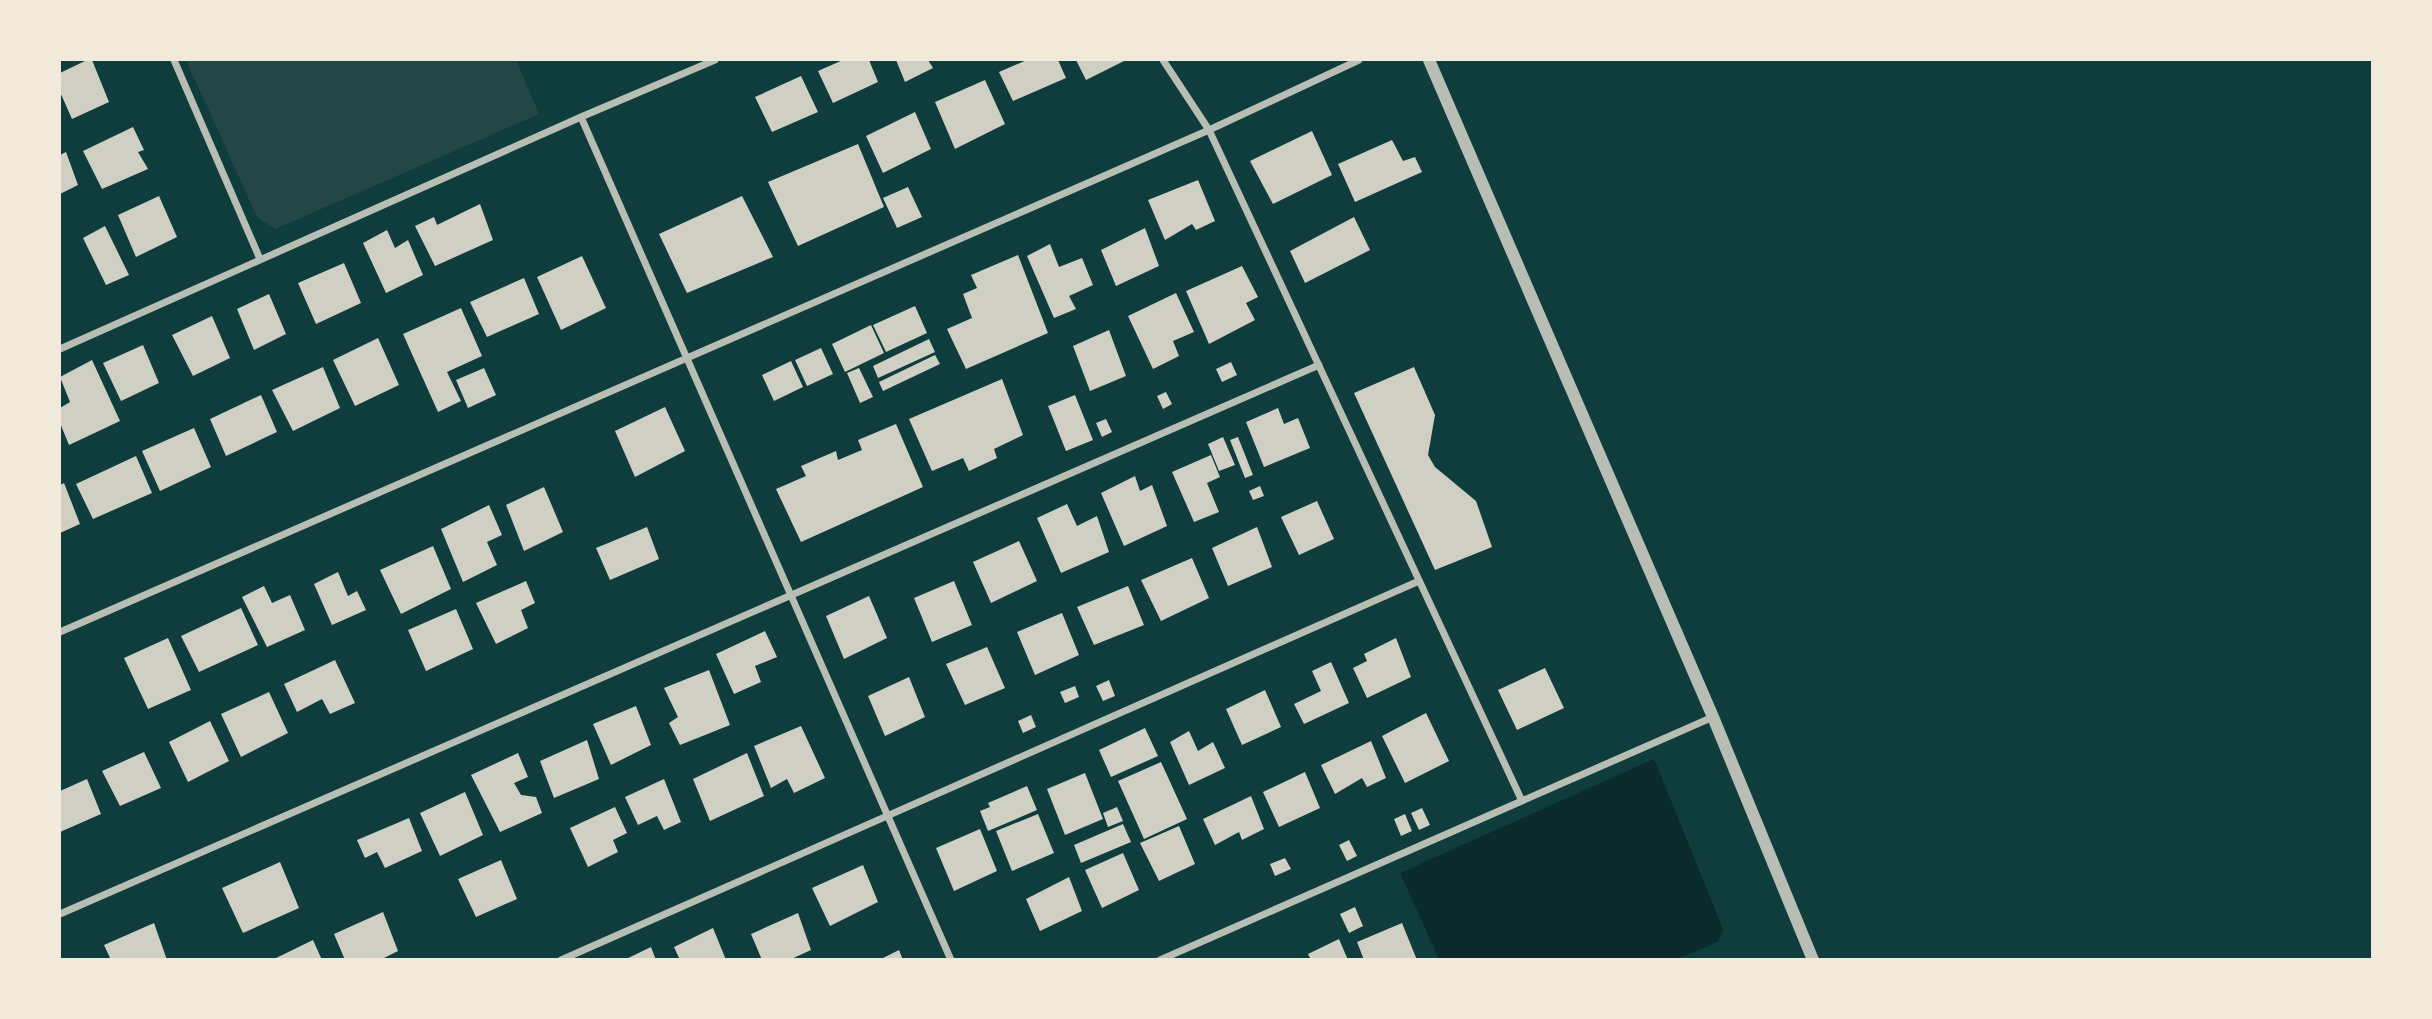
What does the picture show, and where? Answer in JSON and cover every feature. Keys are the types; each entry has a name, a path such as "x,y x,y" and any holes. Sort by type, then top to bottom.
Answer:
{"street":[{"path":"174,60 260,259"},
{"path":"60,349 715,60"},
{"path":"1163,60 1209,130 1522,801"},
{"path":"60,632 1209,130 1359,60"},
{"path":"1429,60 1713,717 1811,959"},
{"path":"581,117 951,960"},
{"path":"60,914 1319,365"},
{"path":"561,960 1419,581"},
{"path":"1160,960 1713,717"}],"shaded area":[{"path":"186,60 516,60 539,114 275,229 257,217"},
{"path":"1654,759 1723,929 1718,942 1677,959 1439,959 1400,873"}],"building":[{"path":"92,60 109,102 72,119 60,92 60,73"},
{"path":"843,60 869,60 878,82 833,103 818,71"},
{"path":"896,60 928,60 933,68 905,82"},
{"path":"1027,60 1058,60 1066,78 1013,101 999,72"},
{"path":"1076,60 1126,60 1086,80"},
{"path":"801,76 818,112 772,132 755,97"},
{"path":"985,80 1005,124 955,149 935,102"},
{"path":"915,112 931,149 883,173 866,136"},
{"path":"133,127 144,150 138,152 148,169 102,189 83,151"},
{"path":"1312,131 1332,175 1273,204 1250,161"},
{"path":"1392,140 1403,161 1415,157 1422,172 1355,202 1338,164"},
{"path":"858,144 884,207 798,246 768,182"},
{"path":"66,152 78,185 60,194 60,155"},
{"path":"1198,180 1215,221 1196,230 1192,224 1165,240 1148,200"},
{"path":"908,187 922,217 897,228 883,198"},
{"path":"159,196 177,237 136,257 118,215"},
{"path":"742,196 773,257 687,293 659,234"},
{"path":"480,204 493,240 435,266 415,226 434,217 437,225"},
{"path":"1354,217 1370,250 1305,283 1290,251"},
{"path":"105,226 129,275 106,285 83,238"},
{"path":"1145,228 1159,266 1116,286 1101,250"},
{"path":"387,230 395,248 408,240 423,275 386,293 363,243"},
{"path":"1050,244 1059,267 1082,258 1093,285 1069,296 1076,309 1054,318 1027,256"},
{"path":"1018,255 1048,333 966,369 947,329 972,318 963,294 977,288 971,275"},
{"path":"582,256 606,308 561,330 537,277"},
{"path":"344,263 361,303 316,324 298,283"},
{"path":"1242,266 1258,297 1246,303 1255,320 1209,344 1186,291"},
{"path":"524,278 539,314 487,337 470,302"},
{"path":"1176,293 1194,332 1173,341 1179,356 1153,369 1128,316"},
{"path":"269,294 286,334 254,350 237,309"},
{"path":"915,306 927,333 886,352 873,325"},
{"path":"461,308 482,356 447,372 461,401 438,412 403,334"},
{"path":"212,316 230,358 193,376 172,335"},
{"path":"871,325 884,353 845,372 832,344"},
{"path":"1109,330 1126,376 1090,391 1073,346"},
{"path":"378,338 399,385 355,406 333,360"},
{"path":"929,339 935,352 878,378 873,366"},
{"path":"143,345 159,383 121,401 103,363"},
{"path":"821,348 833,374 807,386 795,360"},
{"path":"935,355 940,364 883,391 879,382"},
{"path":"92,360 120,421 69,445 60,423 60,408 70,402 60,377"},
{"path":"791,361 803,387 774,401 762,375"},
{"path":"1231,362 1237,375 1222,382 1216,369"},
{"path":"323,367 340,408 293,431 272,390"},
{"path":"1414,367 1435,415 1428,455 1435,467 1476,501 1492,547 1435,570 1354,393"},
{"path":"484,368 496,395 468,408 456,380"},
{"path":"859,368 873,397 860,403 847,373"},
{"path":"1002,379 1023,435 994,449 997,458 969,471 963,458 932,471 909,419"},
{"path":"1166,392 1172,404 1163,409 1157,396"},
{"path":"261,395 277,432 226,456 210,419"},
{"path":"1075,395 1093,440 1066,451 1048,406"},
{"path":"665,407 685,451 635,477 615,431"},
{"path":"1278,408 1284,424 1298,418 1310,448 1264,467 1246,422"},
{"path":"1106,419 1112,432 1102,437 1096,423"},
{"path":"896,424 923,487 801,542 776,489 806,476 801,466 836,451 838,460 862,450 858,440"},
{"path":"194,428 211,467 160,491 142,451"},
{"path":"1223,437 1235,465 1219,471 1208,444"},
{"path":"1238,437 1253,475 1245,478 1230,440"},
{"path":"1211,455 1220,477 1207,483 1219,512 1194,522 1172,472"},
{"path":"136,456 152,493 93,519 76,484"},
{"path":"1135,476 1140,491 1152,485 1167,526 1124,546 1101,493"},
{"path":"64,483 80,524 60,533 60,485"},
{"path":"1260,486 1264,496 1253,500 1249,491"},
{"path":"544,487 563,532 524,551 506,505"},
{"path":"1317,501 1334,539 1299,555 1281,517"},
{"path":"1067,504 1077,526 1097,516 1109,552 1061,573 1037,518"},
{"path":"489,505 502,535 487,542 497,565 463,582 441,529"},
{"path":"647,527 659,559 610,580 596,548"},
{"path":"1257,527 1272,567 1228,586 1212,548"},
{"path":"1019,541 1037,581 991,603 973,562"},
{"path":"433,546 451,589 401,614 380,570"},
{"path":"1192,558 1209,598 1161,621 1141,580"},
{"path":"338,572 348,596 357,591 366,610 332,625 314,584"},
{"path":"526,581 535,603 521,610 528,628 496,644 476,603"},
{"path":"954,581 972,625 932,642 914,598"},
{"path":"264,586 272,603 290,595 305,630 267,647 242,597"},
{"path":"1128,586 1144,625 1094,645 1077,607"},
{"path":"869,596 887,638 844,659 826,616"},
{"path":"241,608 258,645 199,672 181,636"},
{"path":"456,609 473,649 426,671 408,630"},
{"path":"1062,613 1079,655 1035,675 1017,632"},
{"path":"765,631 777,657 755,666 761,682 734,694 716,654"},
{"path":"168,638 191,690 148,709 124,658"},
{"path":"1396,638 1411,677 1367,698 1353,668 1367,661 1364,654"},
{"path":"987,647 1005,688 965,705 946,664"},
{"path":"335,660 355,703 330,714 322,699 297,712 284,684"},
{"path":"1331,662 1349,703 1304,724 1294,704 1321,691 1312,671"},
{"path":"1545,668 1564,708 1517,730 1498,690"},
{"path":"709,670 730,725 680,745 669,723 678,717 664,688"},
{"path":"909,677 925,717 885,736 868,696"},
{"path":"1109,680 1115,696 1103,701 1096,686"},
{"path":"1075,686 1079,697 1065,703 1060,692"},
{"path":"1265,690 1281,727 1242,745 1226,709"},
{"path":"269,692 288,733 241,757 221,714"},
{"path":"636,706 651,745 611,765 593,724"},
{"path":"1426,713 1449,761 1405,783 1382,736"},
{"path":"1031,715 1036,727 1023,733 1018,721"},
{"path":"210,721 229,761 188,782 169,742"},
{"path":"801,726 825,778 794,793 787,779 771,788 754,746"},
{"path":"1145,728 1158,756 1111,777 1099,750"},
{"path":"1189,731 1198,751 1213,742 1225,768 1189,785 1170,742"},
{"path":"587,740 599,779 554,798 540,761"},
{"path":"1371,741 1386,778 1367,787 1362,778 1335,794 1321,765"},
{"path":"144,752 161,788 120,806 102,771"},
{"path":"518,753 528,777 514,783 521,795 536,797 542,813 500,832 471,775"},
{"path":"747,753 764,796 710,821 693,779"},
{"path":"1161,762 1187,819 1144,839 1118,781"},
{"path":"1305,772 1320,808 1279,827 1263,792"},
{"path":"1085,773 1103,819 1065,835 1047,789"},
{"path":"87,779 101,814 60,832 60,791"},
{"path":"664,779 681,822 664,830 657,816 638,825 625,797"},
{"path":"1027,786 1037,810 988,831 980,811 990,807 988,803"},
{"path":"465,792 483,835 440,856 420,813"},
{"path":"1251,796 1264,829 1242,840 1239,832 1215,845 1203,819"},
{"path":"615,807 627,833 613,840 618,852 588,867 570,828"},
{"path":"1117,807 1123,821 1108,827 1103,813"},
{"path":"1422,808 1430,825 1419,830 1411,813"},
{"path":"1038,814 1054,853 1012,871 996,831"},
{"path":"1405,814 1412,831 1401,836 1394,819"},
{"path":"409,818 422,851 385,868 377,852 365,858 357,840"},
{"path":"1123,824 1131,842 1081,863 1074,845"},
{"path":"1179,826 1195,864 1159,881 1140,843"},
{"path":"980,829 997,871 954,891 936,848"},
{"path":"1349,840 1357,856 1347,861 1339,845"},
{"path":"1123,853 1139,890 1102,908 1085,870"},
{"path":"1285,858 1291,869 1275,876 1270,864"},
{"path":"501,860 517,899 476,917 458,879"},
{"path":"280,862 299,908 243,933 222,888"},
{"path":"863,865 878,902 830,926 812,888"},
{"path":"1069,877 1082,911 1040,931 1026,899"},
{"path":"1355,907 1363,926 1349,933 1340,914"},
{"path":"383,912 398,951 380,960 345,960 334,934"},
{"path":"798,913 811,950 789,960 762,960 751,934"},
{"path":"154,923 167,960 111,960 104,945"},
{"path":"1402,923 1417,960 1364,960 1357,942"},
{"path":"713,928 726,960 680,960 674,947"},
{"path":"1339,939 1348,960 1311,960 1308,954"},
{"path":"313,940 322,960 272,960"},
{"path":"651,947 656,960 624,960"},
{"path":"899,950 903,960 879,960"}]}
